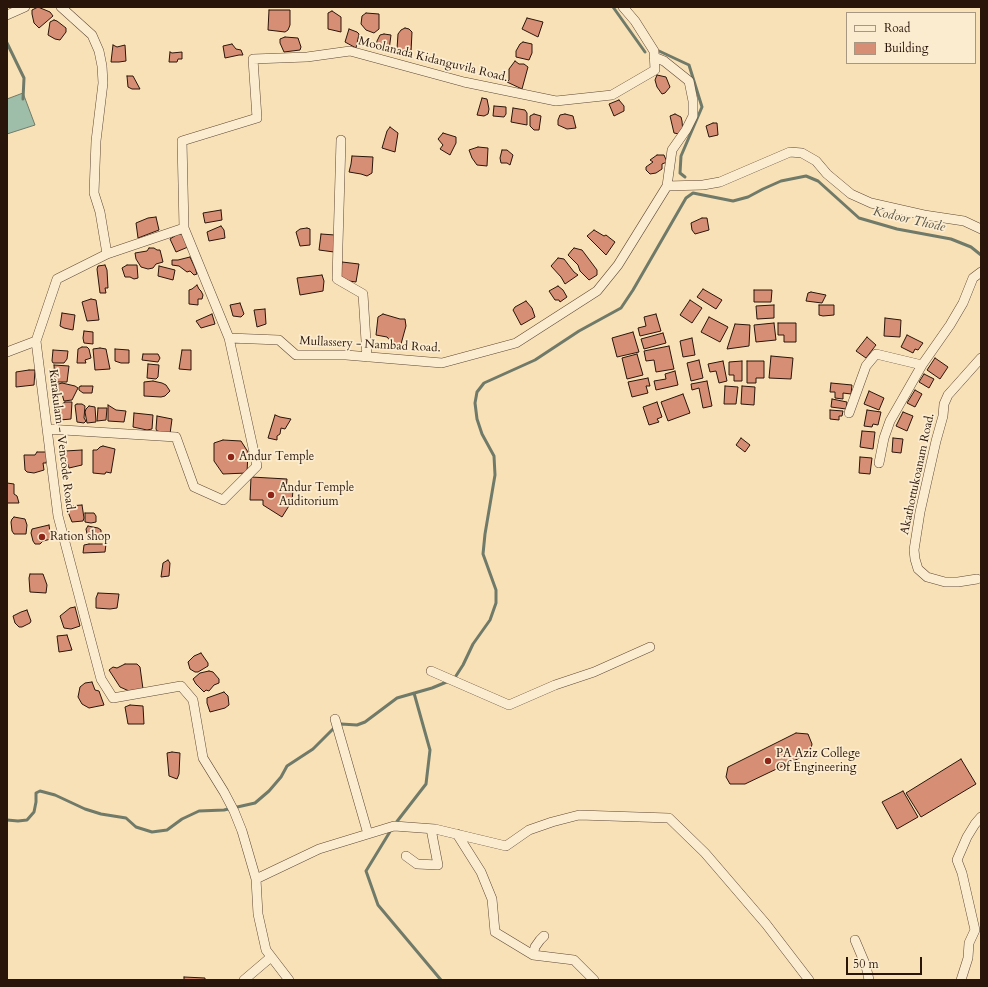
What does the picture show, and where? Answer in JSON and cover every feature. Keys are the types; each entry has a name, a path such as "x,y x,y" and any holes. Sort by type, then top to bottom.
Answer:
{"street":[{"path":"7,16 25,7"},
{"path":"61,7 92,35 99,52 102,66 103,83 96,141 94,193 100,212 107,254"},
{"path":"623,7 639,26 654,51 654,57 664,61 688,81 693,101 693,116 686,130 672,150 668,186 703,185 720,182 790,152 802,153 816,161 827,174 851,194 871,203 964,222 981,229"},
{"name":"Moolanada Kidanguvila Road.","path":"184,228 182,141 257,118 253,59 307,57 350,51 464,82 556,101 612,95 655,70 654,57"},
{"path":"341,140 337,279 363,294 367,357"},
{"name":"Mullassery - Nambad Road.","path":"229,338 278,340 296,355 346,355 442,363 516,343 597,290 618,265 668,186"},
{"path":"7,352 36,341 57,279 107,254 184,228 229,338 257,466 223,500 194,487 176,437 47,429"},
{"path":"879,463 884,438 890,421 922,365 950,325 963,303 973,278 981,272"},
{"name":"Karakulam - Vencode Road.","path":"36,341 58,516 101,679 113,698 181,686 193,700 203,758 224,792 242,831 256,879 258,914 266,950 289,980"},
{"path":"849,413 866,366 876,354 922,365"},
{"name":"Akathottukoanam Road.","path":"977,579 958,582 945,582 927,577 917,566 914,550 920,512 943,416 944,404 948,395 981,358"},
{"path":"431,671 509,706 555,685 594,672 650,647"},
{"path":"335,719 368,834"},
{"path":"256,879 319,849 394,826 430,829 506,846 529,830 579,815 670,818 705,853 766,924 809,980"},
{"path":"961,980 968,958 968,943 975,930 962,873 957,860 967,837 981,817"},
{"path":"406,856 417,864 438,865 430,829"},
{"path":"457,834 481,872 492,899 496,932 533,955 574,960 594,980"},
{"path":"533,955 535,947 544,936"},
{"path":"855,940 866,966 869,980"},
{"path":"244,980 271,957"}],"shaded area":[{"path":"23,93 35,125 7,134 7,99"}],"building":[{"path":"38,7 50,12 53,16 39,28 34,23 32,14 32,10"},
{"path":"269,10 290,10 290,25 288,30 285,32 268,30"},
{"path":"332,11 341,17 341,32 328,29 328,13"},
{"path":"366,13 379,14 379,29 374,33 366,30 361,24 362,16"},
{"path":"527,18 543,22 538,37 522,29"},
{"path":"54,20 66,28 66,32 60,40 48,35 50,22"},
{"path":"405,28 412,32 411,52 397,49 398,34"},
{"path":"349,29 359,34 356,48 345,42"},
{"path":"380,35 391,35 389,50 380,50 376,47"},
{"path":"285,37 298,38 301,47 300,50 284,52 280,39"},
{"path":"523,42 532,44 532,53 529,60 516,57 516,51"},
{"path":"232,44 236,49 241,50 243,55 225,58 223,46"},
{"path":"113,45 117,47 125,45 126,61 111,62"},
{"path":"170,52 182,52 182,59 178,59 177,62 169,62"},
{"path":"515,61 528,67 522,89 507,82 509,80 509,69"},
{"path":"657,75 666,77 670,87 665,93 662,94 657,87 655,80"},
{"path":"127,76 133,76 140,89 132,89 128,87"},
{"path":"482,98 487,99 489,109 488,114 484,116 477,115"},
{"path":"619,100 624,106 624,111 614,116 609,104"},
{"path":"494,106 506,107 506,114 504,117 493,116"},
{"path":"513,108 525,110 527,113 527,125 511,122"},
{"path":"534,114 541,116 539,130 534,130 530,126 530,116"},
{"path":"565,114 573,116 576,128 567,129 558,125 560,115"},
{"path":"675,114 681,117 683,133 674,133 670,116"},
{"path":"717,123 718,135 709,137 706,126"},
{"path":"390,127 398,133 395,152 382,148 387,131"},
{"path":"443,133 456,137 456,143 450,155 440,149 443,145 438,139"},
{"path":"478,147 488,148 487,166 477,165 472,158 469,150"},
{"path":"502,150 507,150 513,155 510,165 507,163 501,163 500,158"},
{"path":"657,155 664,155 667,162 662,164 662,169 656,173 650,174 646,170 646,167 653,162 650,160"},
{"path":"352,156 373,157 372,173 367,176 349,172"},
{"path":"221,210 222,220 205,223 203,213"},
{"path":"156,217 159,230 138,238 136,223 148,218"},
{"path":"702,218 707,218 709,230 695,234 692,230 691,223"},
{"path":"221,226 224,230 225,238 209,241 207,232"},
{"path":"300,229 310,229 310,245 300,246 296,232"},
{"path":"594,230 604,236 606,235 615,242 606,255 587,236"},
{"path":"178,234 183,236 188,247 176,252 170,239"},
{"path":"321,234 335,235 334,252 319,250"},
{"path":"149,248 160,250 163,262 156,264 153,268 148,269 141,267 136,259 135,253 147,251"},
{"path":"574,248 582,250 597,270 597,275 589,280 580,271 578,265 568,255"},
{"path":"190,257 197,274 194,275 190,271 187,272 179,266 172,265 172,260"},
{"path":"558,258 564,259 578,275 565,284 551,266"},
{"path":"342,262 359,264 356,282 349,281 340,276"},
{"path":"105,265 107,270 108,288 105,288 106,293 100,293 97,269 98,266"},
{"path":"127,265 137,265 138,278 134,279 125,277 122,268"},
{"path":"159,266 175,270 173,280 158,276"},
{"path":"322,275 324,281 323,291 300,295 297,278"},
{"path":"197,285 203,295 202,299 198,299 198,305 189,304 189,290"},
{"path":"558,286 563,290 567,297 560,302 559,300 555,300 549,291"},
{"path":"703,289 722,300 716,309 697,297"},
{"path":"754,290 772,290 771,302 754,302"},
{"path":"811,292 826,295 822,303 806,301 808,293"},
{"path":"91,299 96,300 99,320 87,321 82,302"},
{"path":"690,300 702,308 692,323 680,315"},
{"path":"526,301 532,308 535,317 521,325 513,310 515,307"},
{"path":"240,303 244,314 241,317 233,316 230,305"},
{"path":"774,305 774,318 757,319 756,306"},
{"path":"819,305 834,305 834,315 819,315"},
{"path":"265,309 266,324 257,327 254,310"},
{"path":"62,313 75,315 73,330 60,326"},
{"path":"212,314 215,324 201,328 196,321"},
{"path":"383,314 405,319 406,326 401,344 393,344 387,337 376,335 378,317"},
{"path":"656,314 661,331 640,336 638,328 646,326 644,317"},
{"path":"709,317 728,327 720,342 701,332"},
{"path":"885,318 901,320 900,337 884,336"},
{"path":"774,323 776,340 756,342 754,325"},
{"path":"778,323 796,323 796,342 784,342 784,335 778,335"},
{"path":"735,324 750,325 749,346 727,349"},
{"path":"84,331 93,332 93,344 84,343"},
{"path":"633,332 639,352 617,357 612,338"},
{"path":"663,333 666,343 644,349 641,339"},
{"path":"907,335 923,343 918,350 915,349 913,353 901,347"},
{"path":"867,337 876,345 866,358 856,351"},
{"path":"692,338 695,355 683,357 680,341"},
{"path":"669,346 674,369 656,372 654,360 646,361 644,351"},
{"path":"87,347 89,349 91,358 85,360 86,363 77,363 78,349"},
{"path":"93,349 106,349 110,369 95,370"},
{"path":"115,349 129,350 129,363 115,361"},
{"path":"53,350 68,351 67,359 64,363 53,363"},
{"path":"182,350 191,350 191,370 179,369"},
{"path":"143,354 158,354 160,358 158,362 142,360"},
{"path":"637,354 643,375 627,379 622,358"},
{"path":"771,356 793,358 791,379 769,378"},
{"path":"935,358 948,367 940,379 927,370"},
{"path":"699,360 703,378 691,381 687,363"},
{"path":"723,361 727,381 719,383 716,371 710,372 708,364"},
{"path":"742,361 742,381 734,381 734,375 729,375 729,362"},
{"path":"747,361 764,361 764,378 756,378 756,383 747,383"},
{"path":"148,364 159,365 158,377 156,379 147,378"},
{"path":"54,365 69,366 67,382 55,382"},
{"path":"35,370 34,385 16,387 16,372"},
{"path":"675,371 678,385 656,390 654,381 666,379 665,374"},
{"path":"924,374 934,379 929,388 919,382"},
{"path":"648,378 650,386 646,386 648,393 632,397 628,382"},
{"path":"153,381 166,385 170,391 165,396 161,397 144,396 144,382"},
{"path":"707,381 712,406 703,408 699,388 692,390 691,384"},
{"path":"62,383 78,388 72,400 64,401 62,394 54,394 52,386"},
{"path":"831,383 852,385 851,394 843,393 843,399 835,398 835,392 830,392"},
{"path":"93,386 92,393 83,393 79,390 79,387"},
{"path":"725,386 738,387 736,404 724,404"},
{"path":"742,386 755,387 754,405 741,404"},
{"path":"915,390 922,394 915,407 907,403"},
{"path":"869,391 884,398 879,410 864,404"},
{"path":"683,394 690,413 668,421 661,402"},
{"path":"832,399 847,402 846,409 831,407"},
{"path":"65,402 72,402 71,419 60,420 58,413 62,404"},
{"path":"657,402 662,417 657,419 659,422 649,425 643,407"},
{"path":"82,404 85,406 84,418 86,421 84,423 77,422 75,405"},
{"path":"108,405 116,410 126,411 124,422 108,421"},
{"path":"89,406 95,407 96,422 87,423 85,412"},
{"path":"98,408 107,408 106,420 97,421"},
{"path":"830,410 843,411 842,416 839,416 839,420 830,419"},
{"path":"867,410 881,412 878,425 873,424 872,427 864,426"},
{"path":"903,412 913,416 907,431 896,426"},
{"path":"134,413 153,415 152,429 147,430 133,427"},
{"path":"275,415 291,419 285,429 281,428 280,434 277,436 277,440 268,438"},
{"path":"157,416 172,419 170,434 157,431"},
{"path":"862,431 875,432 873,449 860,447"},
{"path":"741,438 750,445 745,452 736,445"},
{"path":"893,438 903,439 901,453 892,452"},
{"name":"Andur Temple","path":"223,440 241,441 248,452 247,473 223,474 214,461 214,443"},
{"path":"103,446 115,449 111,473 93,473 93,450 97,450"},
{"path":"82,450 82,465 69,468 68,464 63,464 62,459 65,451"},
{"path":"37,452 46,452 46,463 43,463 44,470 34,473 27,472 25,470 24,455 35,455"},
{"path":"860,457 872,458 870,474 859,473"},
{"name":"Andur Temple Auditorium","path":"251,477 287,479 286,490 293,490 292,501 282,517 263,505 263,500 250,500"},
{"path":"7,483 14,484 14,494 17,496 19,503 7,503"},
{"path":"82,505 83,521 72,522 68,512 69,506"},
{"path":"85,513 94,513 96,516 96,522 85,522"},
{"path":"14,517 25,519 27,525 26,534 14,534 12,531 11,522"},
{"name":"Ration shop","path":"49,525 51,539 43,541 40,544 35,544 31,533 32,529"},
{"path":"88,526 101,530 101,536 87,534 86,529"},
{"path":"106,544 105,552 83,553 84,545"},
{"path":"168,560 170,563 169,576 161,577 163,563"},
{"path":"30,574 43,574 47,585 46,593 30,592"},
{"path":"98,593 119,594 117,608 96,608 96,598"},
{"path":"75,607 80,626 71,629 64,628 60,616 70,608"},
{"path":"27,610 31,621 22,627 19,627 15,623 13,616"},
{"path":"67,635 72,650 59,652 57,636"},
{"path":"201,653 208,663 208,666 198,672 195,672 190,669 188,662 194,656"},
{"path":"125,664 137,664 140,667 143,689 129,691 120,687 109,670 113,667 117,668"},
{"path":"209,671 213,672 219,679 219,683 214,685 209,691 206,690 204,692 193,679 200,673"},
{"path":"92,682 95,690 99,691 104,705 89,708 82,704 78,697 80,687 85,683"},
{"path":"224,692 228,696 229,705 225,708 210,712 207,698"},
{"path":"130,705 143,706 144,724 128,724 125,707"},
{"name":"PA Aziz College Of Engineering","path":"796,733 808,734 812,744 808,754 745,784 730,784 726,777 728,767"},
{"path":"167,753 180,753 179,774 177,779 169,776"},
{"path":"961,759 976,784 921,817 906,793"},
{"name":"PA Aziz College Of Engineering","path":"903,791 918,817 897,829 882,802"},
{"path":"184,977 205,978 205,980 184,980"}],"waterway":[{"path":"613,7 645,52"},
{"path":"7,43 24,78 23,99"},
{"path":"659,51 689,65 702,107 681,156 680,173 685,177"},
{"name":"Kodoor Thode","path":"454,679 463,665 473,644 490,620 496,603 496,590 483,554 495,475 494,456 482,434 477,419 475,403 477,392 484,383 535,360 579,331 621,308 686,198 693,193 733,201 748,197 781,181 806,176 818,181 859,218 897,229 951,239 971,247 981,255"},
{"path":"7,820 27,820 34,812 36,793 40,791 55,795 85,809 101,814 126,818 136,827 152,832 167,830 182,819 199,811 224,810 255,803 269,791 281,777 287,766 313,749 333,729 341,724 357,725 365,722 397,698 432,688 449,681"},
{"path":"395,824 426,784 430,750 414,693"},
{"path":"391,830 366,871 378,905 441,980"}],"place":[{"name":"Andur Temple","path":"231,457"},
{"name":"Andur Temple Auditorium","path":"271,495"},
{"name":"Ration shop","path":"42,537"},
{"name":"PA Aziz College Of Engineering","path":"768,761"}]}
